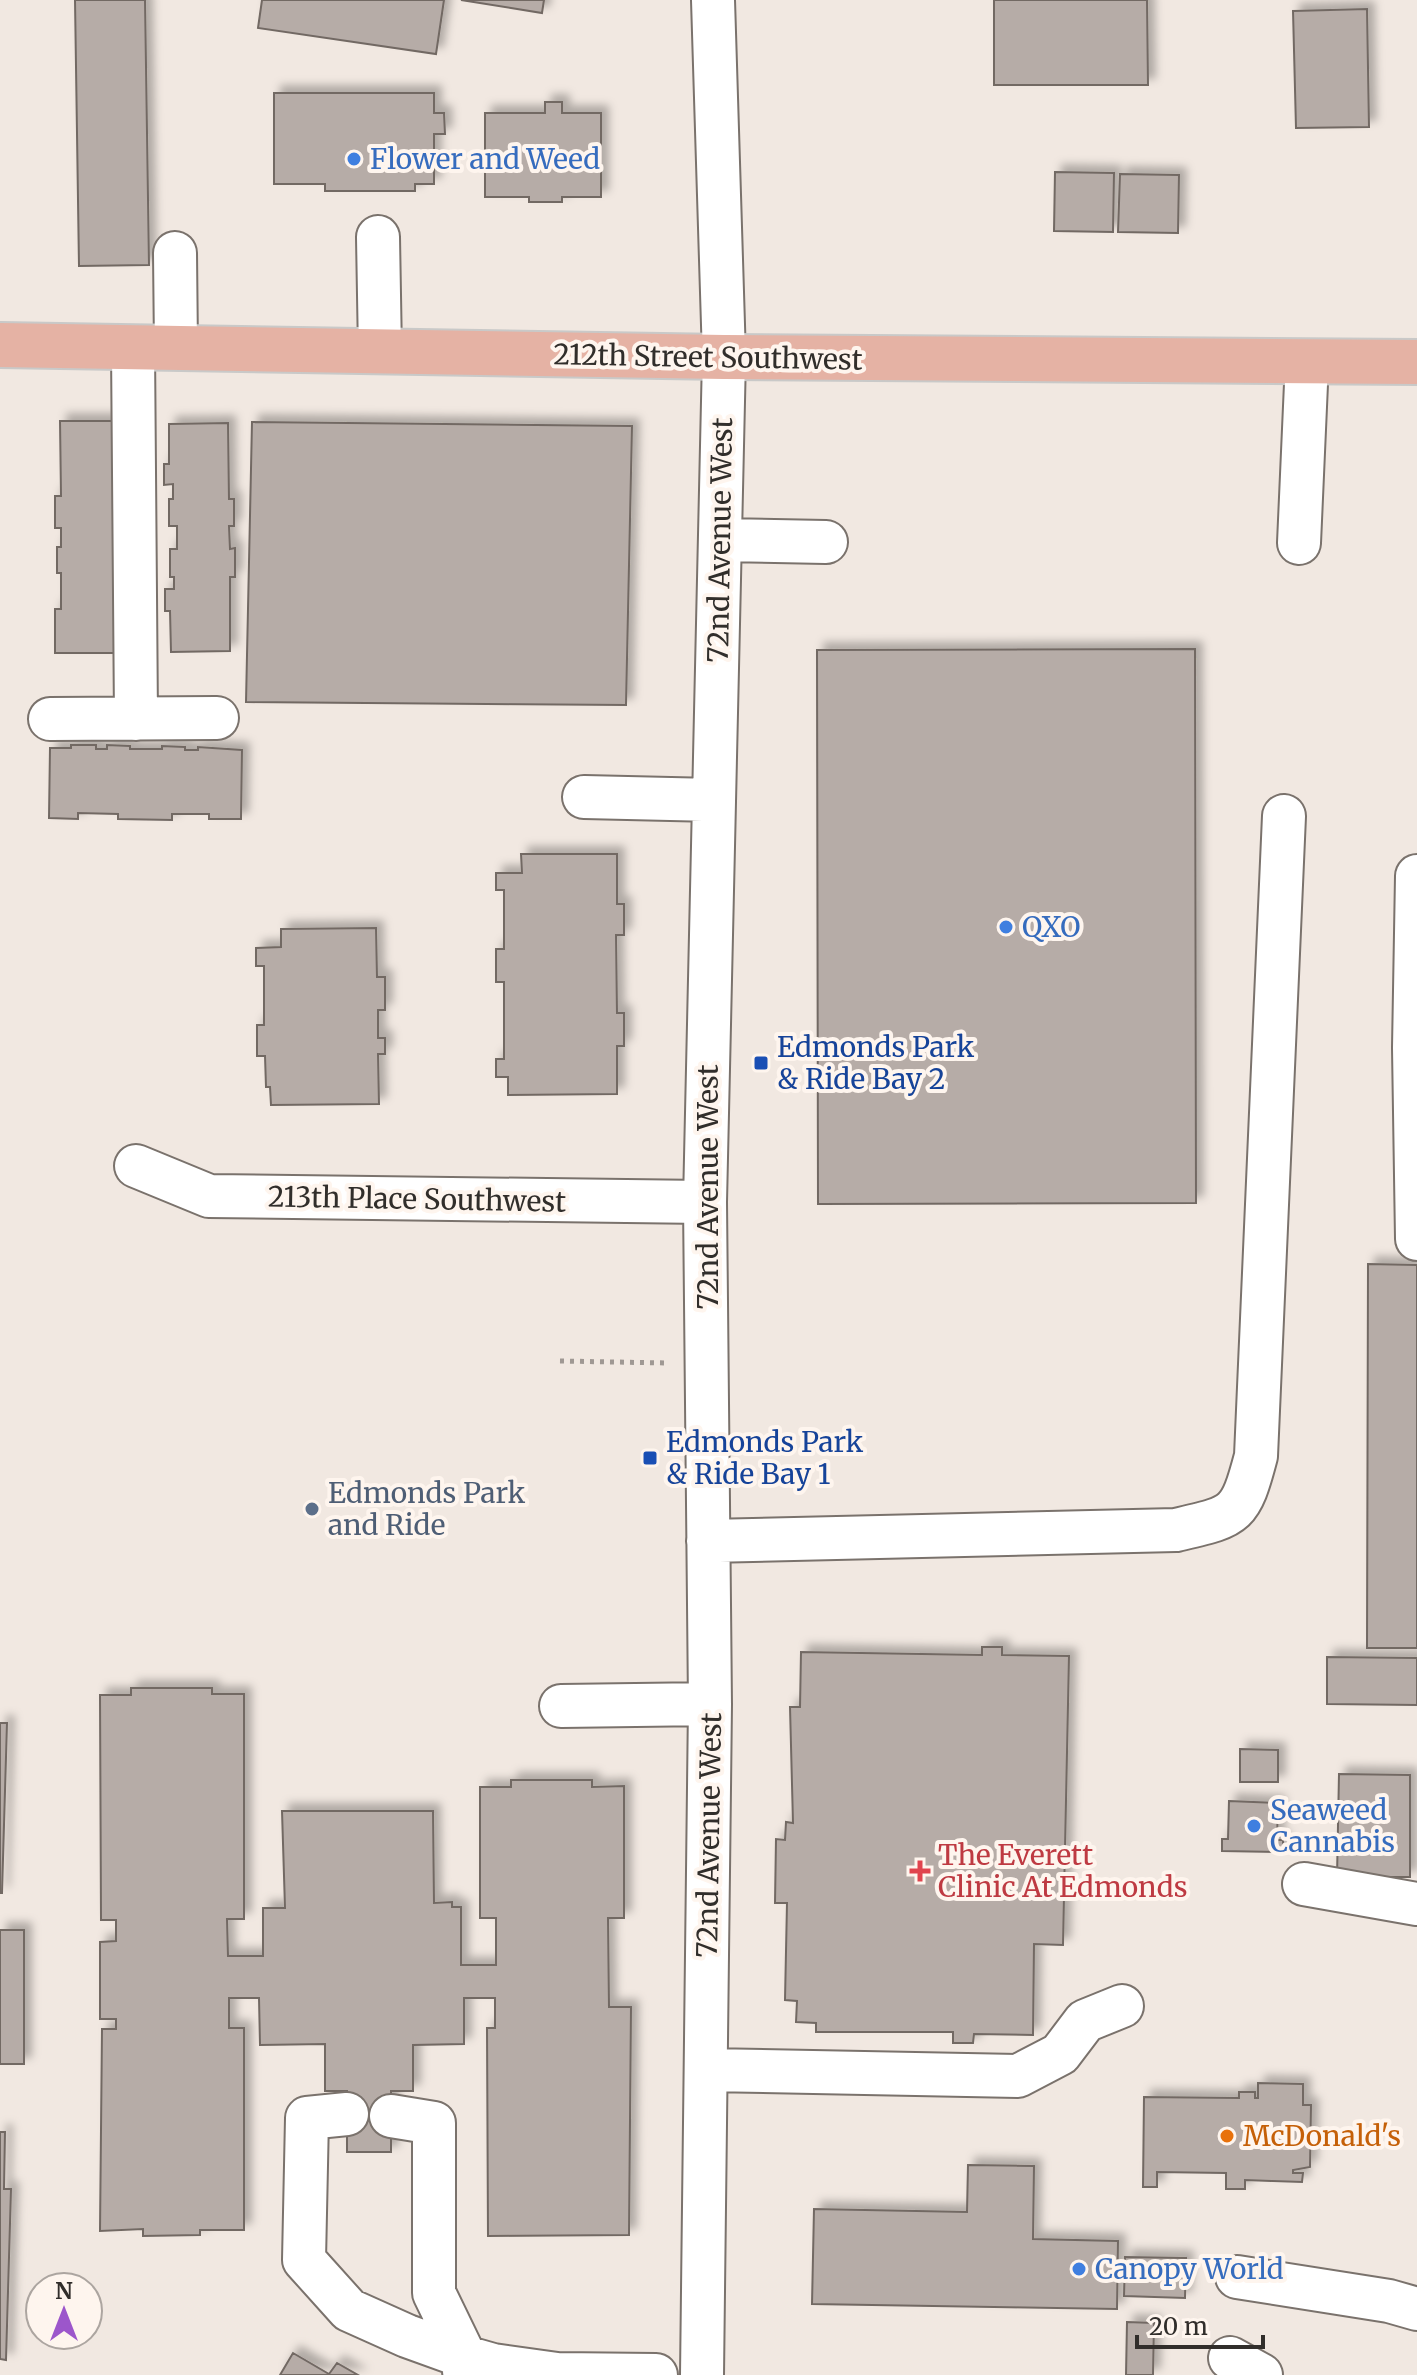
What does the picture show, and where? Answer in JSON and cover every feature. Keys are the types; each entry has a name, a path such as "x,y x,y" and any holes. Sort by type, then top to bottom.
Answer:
{"main road":[{"name":"212th Street Southwest","path":"0,345 724,357 1417,362"}],"street":[{"name":"72nd Avenue West","path":"702,2375 710,1704 705,1202 724,357 713,0"},
{"path":"378,237 380,352"},
{"path":"175,253 176,348"},
{"path":"133,348 136,719"},
{"path":"1299,543 1307,361"},
{"path":"720,540 826,542"},
{"path":"50,719 217,718"},
{"path":"584,797 714,800"},
{"path":"708,1541 1176,1530 1224,1519 1245,1496 1256,1456 1284,816"},
{"path":"1417,876 1417,1239"},
{"name":"213th Place Southwest","path":"136,1166 209,1196 705,1202"},
{"path":"561,1706 710,1704"},
{"path":"1304,1884 1417,1904"},
{"path":"706,2070 1018,2076 1060,2054 1085,2021 1122,2006"},
{"path":"347,2114 307,2118 304,2260 349,2310 464,2366 493,2365 557,2374 656,2375"},
{"path":"391,2116 434,2123 434,2293 464,2366"},
{"path":"1237,2277 1389,2301 1417,2309"}],"path":[{"path":"560,1361 707,1363"}],"building":[{"path":"75,0 145,0 149,265 79,266"},
{"path":"262,0 444,0 436,54 258,28"},
{"path":"461,0 544,0 542,13"},
{"path":"994,0 1147,0 1148,85 994,85"},
{"path":"1367,9 1369,127 1296,128 1293,11"},
{"name":"Flower and Weed","path":"274,93 434,93 434,113 444,113 445,134 434,134 434,184 415,184 415,191 325,191 325,184 274,184"},
{"path":"545,102 562,102 562,113 601,113 601,197 562,197 562,202 529,202 529,197 485,197 485,113 545,113"},
{"path":"1055,172 1114,173 1113,232 1054,231"},
{"path":"1120,174 1179,175 1178,233 1118,232"},
{"path":"60,421 120,421 122,653 55,653 55,609 61,609 57,547 61,547 61,528 55,528 55,496 61,496"},
{"path":"252,422 632,426 626,705 246,702"},
{"path":"228,423 229,499 234,499 234,526 229,526 230,549 235,548 235,577 230,577 230,651 171,652 170,611 165,611 165,589 174,589 174,577 170,577 170,549 177,549 177,526 169,526 169,499 173,499 173,484 164,485 164,464 169,464 169,424"},
{"name":"QXO","path":"1195,649 1196,1203 818,1204 817,650"},
{"path":"71,745 96,745 96,749 107,749 107,745 130,746 130,749 162,749 162,746 185,747 185,750 198,750 198,747 242,750 241,819 209,819 209,814 172,814 172,820 118,819 118,814 78,813 78,819 49,818 50,748 71,748"},
{"path":"521,854 617,854 617,904 624,904 624,935 616,935 617,1013 624,1013 624,1046 617,1046 617,1094 508,1095 508,1077 496,1077 496,1059 504,1059 504,982 496,982 496,949 504,949 504,890 496,890 496,873 522,873"},
{"path":"376,928 377,977 385,977 385,1010 378,1010 378,1038 385,1038 385,1054 378,1054 379,1104 271,1105 270,1087 266,1087 265,1056 257,1056 257,1025 264,1025 264,966 256,966 256,948 281,947 281,929"},
{"path":"1368,1264 1417,1265 1417,1648 1367,1648"},
{"name":"The Everett Clinic At Edmonds","path":"982,1647 1002,1647 1002,1655 1069,1656 1063,1945 1034,1944 1033,2035 974,2034 973,2043 953,2043 953,2032 816,2032 816,2023 796,2022 797,2001 785,2000 787,1903 775,1903 776,1839 785,1840 786,1822 793,1823 790,1707 800,1707 801,1652 982,1655"},
{"path":"1327,1657 1417,1658 1417,1705 1327,1704"},
{"path":"131,1688 212,1688 212,1694 244,1694 244,1919 227,1919 228,1956 263,1956 263,1908 285,1908 282,1811 433,1811 434,1903 452,1902 452,1907 461,1907 461,1965 496,1965 496,1918 480,1918 480,1787 511,1787 511,1780 592,1780 592,1787 624,1786 624,1918 608,1918 609,2007 631,2007 629,2235 488,2236 487,2028 495,2028 495,1998 464,1998 464,2044 413,2045 413,2091 391,2091 391,2152 347,2152 347,2091 325,2091 325,2044 260,2045 259,1998 229,1998 229,2028 244,2028 244,2230 200,2230 200,2235 143,2236 143,2229 100,2231 102,2029 116,2029 116,2019 100,2019 100,1942 116,1941 116,1920 101,1920 100,1695 131,1695"},
{"path":"0,1723 7,1723 2,1893 0,1893"},
{"path":"1240,1749 1278,1750 1278,1782 1240,1782"},
{"path":"1339,1774 1410,1775 1410,1877 1337,1877"},
{"path":"1229,1801 1278,1803 1277,1840 1283,1840 1283,1849 1277,1849 1277,1852 1222,1851 1222,1839 1228,1839"},
{"path":"0,1930 24,1930 24,2064 0,2064"},
{"name":"McDonald's","path":"1258,2083 1303,2084 1303,2105 1311,2105 1310,2167 1293,2170 1293,2173 1303,2173 1302,2182 1245,2180 1245,2189 1226,2189 1226,2173 1157,2172 1157,2187 1143,2187 1144,2097 1239,2098 1239,2092 1255,2092 1255,2098 1258,2098"},
{"path":"0,2132 5,2132 4,2189 11,2189 6,2360 0,2359"},
{"path":"968,2165 1034,2166 1033,2239 1118,2241 1117,2309 812,2304 814,2209 967,2212"},
{"path":"1125,2257 1186,2258 1185,2298 1124,2296"},
{"path":"1127,2322 1154,2323 1153,2375 1126,2375"},
{"path":"293,2353 329,2374 337,2363 358,2375 280,2375"}],"place":[{"name":"Flower and Weed","path":"354,159"},
{"name":"QXO","path":"1006,927"},
{"name":"Edmonds Park & Ride Bay 2","path":"761,1063"},
{"name":"Edmonds Park & Ride Bay 1","path":"650,1458"},
{"name":"Edmonds Park and Ride","path":"312,1509"},
{"name":"Seaweed Cannabis","path":"1254,1826"},
{"name":"The Everett Clinic At Edmonds","path":"920,1871"},
{"name":"McDonald's","path":"1227,2136"},
{"name":"Canopy World","path":"1079,2269"}]}
